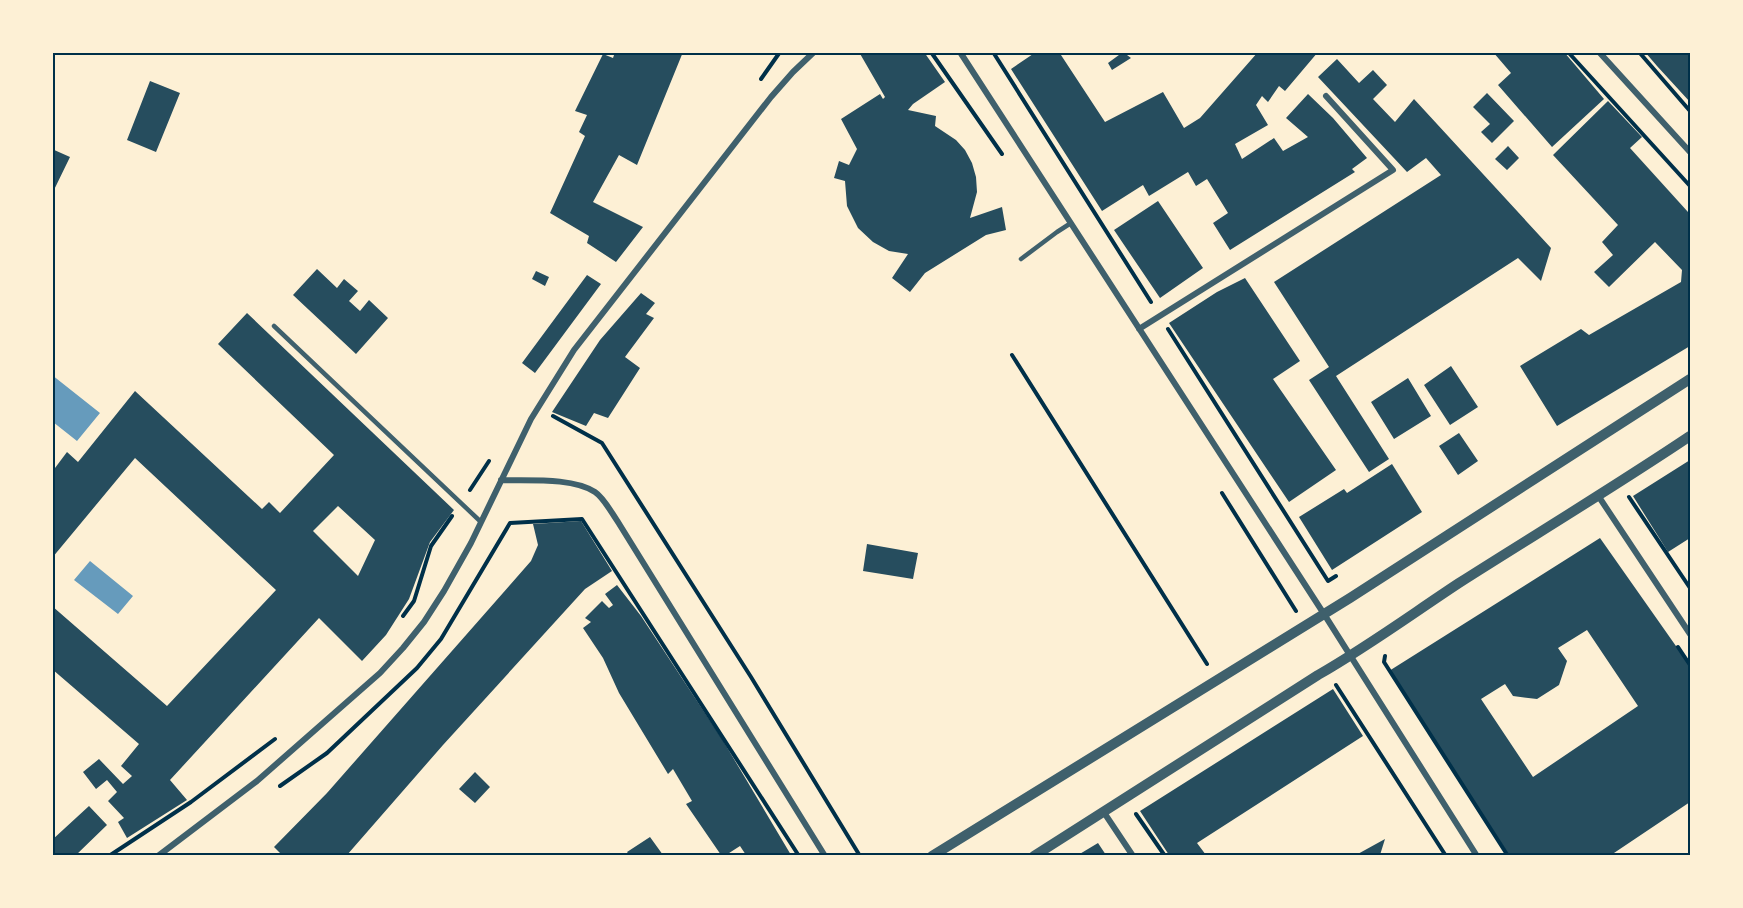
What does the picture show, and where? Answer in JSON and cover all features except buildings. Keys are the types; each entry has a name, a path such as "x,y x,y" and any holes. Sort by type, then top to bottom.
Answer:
{"street":[{"path":"158,855 257,782 380,674 424,622 444,591 481,522 531,419 574,350 771,97 814,52"},
{"path":"960,52 1018,145 1324,614 1477,855"},
{"path":"1599,52 1690,152"},
{"path":"1139,329 1393,170 1326,96"},
{"path":"932,855 1324,614 1690,379"},
{"path":"1034,855 1350,657 1459,584 1599,497 1690,436"},
{"path":"501,480 555,481 587,488 597,493 618,522 825,855"},
{"path":"1599,497 1690,633"},
{"path":"1103,811 1133,855"}],"lane":[{"path":"1022,259 1057,231 1071,223"},
{"path":"274,326 481,522"}],"path":[{"path":"756,85 780,52"},
{"path":"1568,52 1690,186"},
{"path":"1639,52 1690,111"},
{"path":"1012,354 1210,670"},
{"path":"548,413 602,443 751,677 860,855"},
{"path":"402,619 414,601 431,546 492,457"},
{"path":"1627,494 1690,588"},
{"path":"510,523 582,519 800,855"},
{"path":"1328,581 1336,576"},
{"path":"1384,662 1508,855"},
{"path":"1334,681 1446,855"},
{"path":"109,855 191,802 276,738"},
{"path":"1135,813 1165,855"}],"water":[{"path":"52,375 100,413 77,441 53,422"},
{"path":"90,561 133,596 118,614 74,580"}]}
